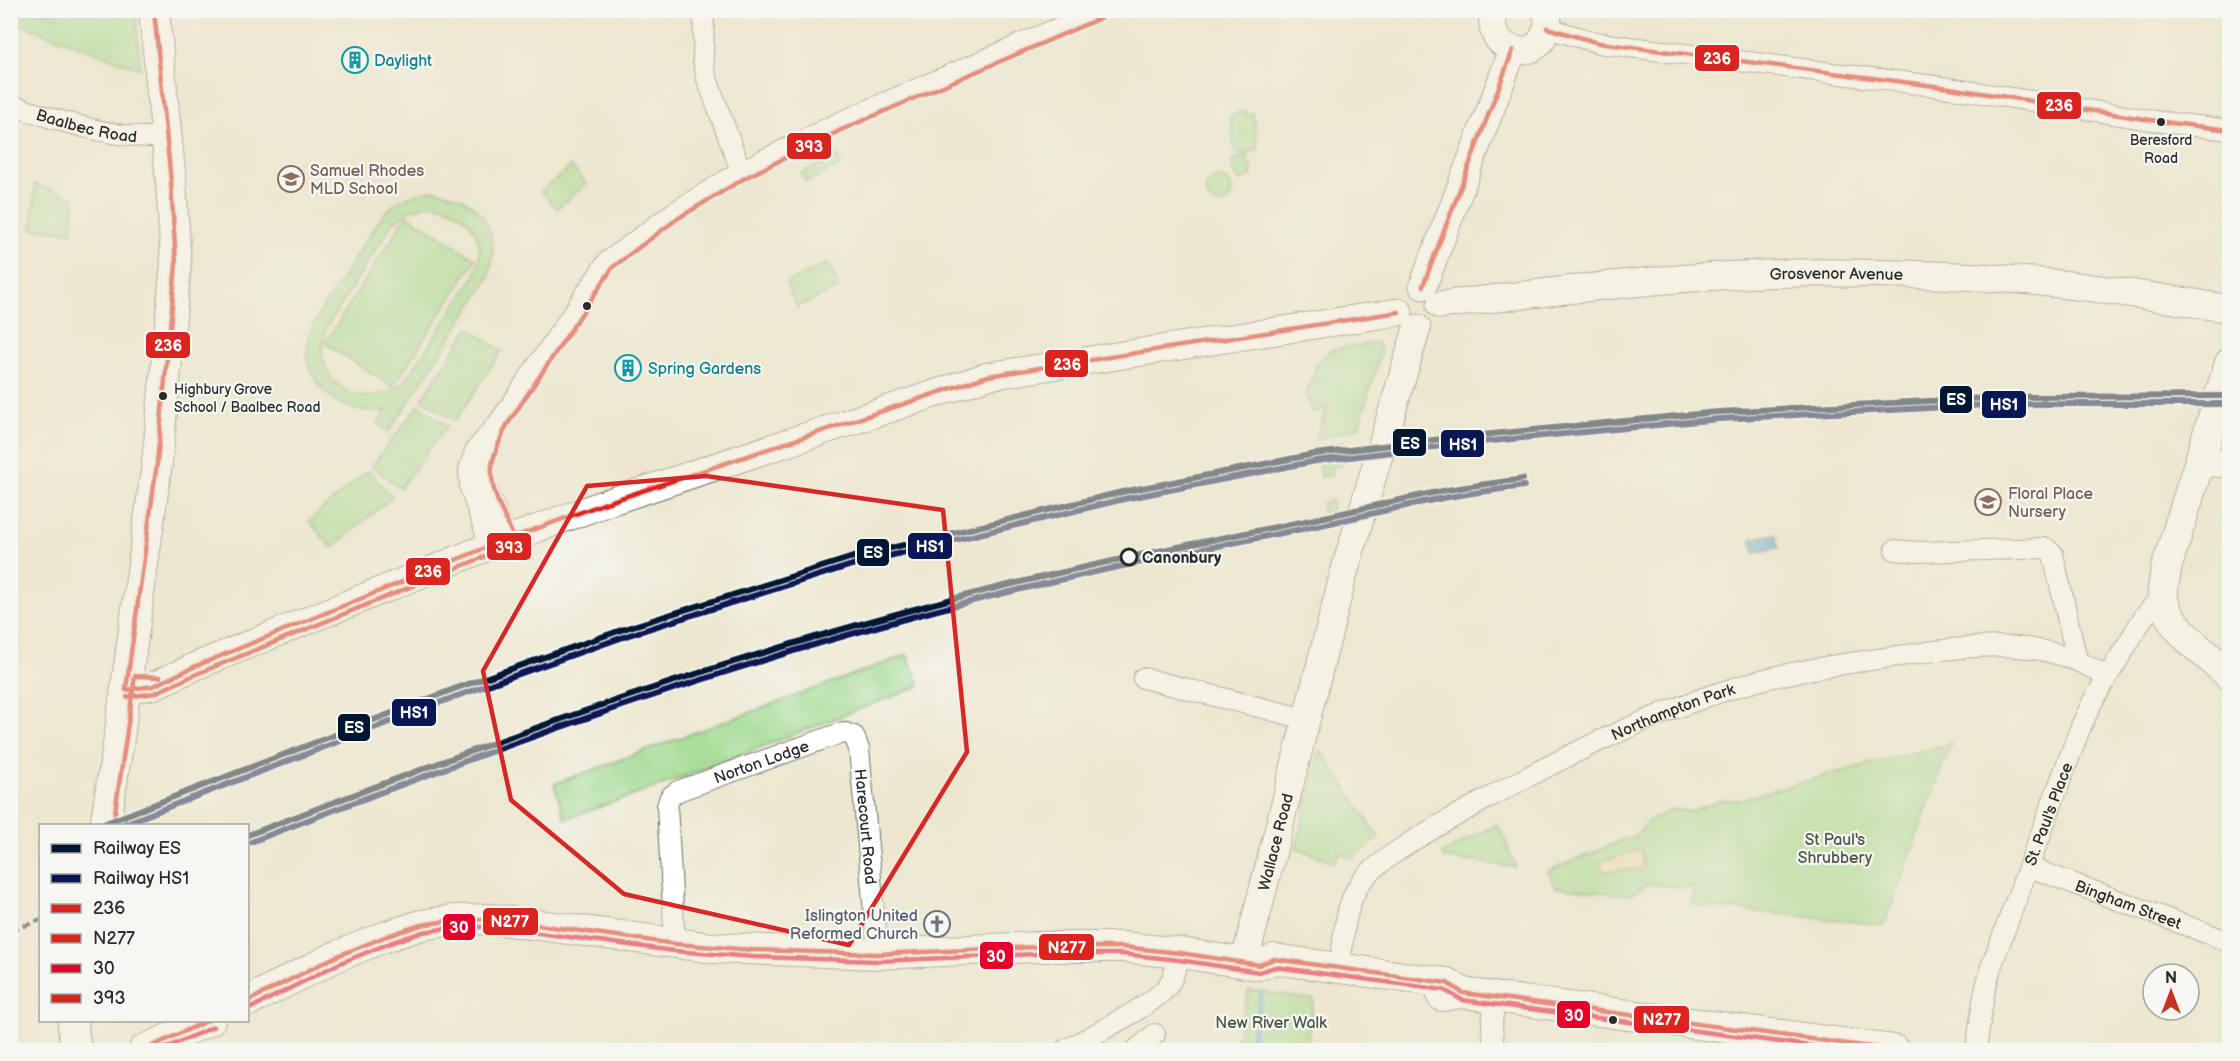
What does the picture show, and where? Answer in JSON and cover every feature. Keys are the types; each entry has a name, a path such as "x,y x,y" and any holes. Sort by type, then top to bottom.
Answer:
{"main road":[{"path":"105,824 128,679 157,463 175,274 174,215 154,10"},
{"path":"2228,367 2166,569 2163,599 2170,616 2180,629 2229,675"},
{"path":"249,1000 335,957 387,936 453,920 493,919 675,944 753,950 878,954 1037,947 1122,947 1180,952 1252,964 1270,975 1303,980 1446,997 1462,993 1843,1047 1894,1050"},
{"path":"1252,964 1274,959 1447,983 1462,993"},
{"path":"158,1048 206,1022"}],"street":[{"path":"704,10 703,60 706,76 741,171"},
{"path":"498,543 473,499 469,470 475,451 500,421 607,262 673,213 741,171 838,123 1100,10"},
{"path":"1490,12 1496,37 1502,44 1520,52 1536,46 1543,40 1546,19 1599,43 1950,88 2163,122 2229,130"},
{"path":"128,679 153,686 196,666 498,543 603,504 988,376 1408,320 1423,328 1434,322 1440,311 1432,295 1513,50"},
{"name":"Baalbec Road","path":"10,104 35,113 98,129 143,136 165,136"},
{"name":"Grosvenor Avenue","path":"1356,531 1384,436 1408,320 1398,305 1409,288 1432,295 1719,277 1840,273 1975,277 2049,282 2229,309"},
{"path":"2200,456 2229,464"},
{"name":"Wallace Road","path":"1252,964 1306,719 1356,531"},
{"path":"1895,550 1918,552 2046,548 2053,554 2077,660"},
{"name":"St. Paul's Place","path":"1976,1050 1990,967 2081,726 2107,677 2145,615 2163,599"},
{"name":"Northampton Park","path":"1340,969 1351,902 1359,885 1370,872 1414,840 1490,797 1580,751 1685,704 1739,686 1794,673 1962,648 2008,645 2051,652 2077,660 2107,677"},
{"path":"1143,678 1306,719"},
{"name":"Norton Lodge","path":"675,944 667,806 670,797 678,791 838,734 846,733 854,736"},
{"name":"Harecourt Road","path":"854,736 860,749 878,954"},
{"name":"Bingham Street","path":"2029,867 2229,942"},
{"path":"1065,1050 1163,992 1170,983 1180,952"},
{"path":"1494,1050 1492,1024 1495,997"},
{"path":"1137,1050 1155,1034"}],"highlighted area":[{"path":"706,476 943,510 967,752 849,945 624,894 511,800 483,671 587,486"}],"green space":[{"path":"10,11 136,11 140,69 11,21"},
{"path":"1246,110 1246,114 1253,113 1258,150 1243,155 1242,152 1235,153 1230,116"},
{"path":"838,156 842,165 806,182 801,173"},
{"path":"1247,156 1252,172 1250,177 1241,181 1236,177 1232,165 1234,158"},
{"path":"571,166 586,184 557,209 541,191"},
{"path":"1219,178 1228,182 1232,191 1228,200 1219,204 1210,200 1206,191 1210,182"},
{"path":"35,184 75,198 72,232 32,229"},
{"path":"424,191 449,193 476,209 490,233 493,247 492,263 488,280 389,432 378,424 386,410 354,409 339,403 326,393 314,378 308,363 307,349 316,320 383,215 405,198","holes":["430,204 444,207 466,219 478,239 478,263 474,277 405,382 388,392 371,396 355,395 342,388 331,377 324,363 323,345 327,326 393,223 408,211"]},
{"path":"407,215 476,259 393,387 325,343"},
{"path":"828,263 839,288 797,307 786,283"},
{"path":"469,328 502,351 455,421 422,399"},
{"path":"1377,343 1381,351 1359,427 1316,440 1326,409 1312,412 1306,395 1316,366 1330,350"},
{"path":"419,405 447,426 400,488 371,467"},
{"path":"1341,442 1343,465 1331,467 1332,475 1320,477 1317,448"},
{"path":"368,470 392,497 332,548 309,521"},
{"path":"1332,500 1334,518 1324,520 1322,503"},
{"path":"907,655 920,686 646,791 565,819 554,784"},
{"name":"St Paul's Shrubbery","path":"1951,743 1884,925 1691,905 1695,888 1648,884 1630,895 1555,887 1548,871 1638,834 1648,821 1674,809 1690,812 1718,801 1742,799"},
{"path":"1320,749 1379,838 1351,860 1339,853 1335,862 1296,848"},
{"path":"1498,824 1516,867 1444,858 1442,853"},
{"name":"New River Walk","path":"1249,990 1314,1000 1306,1050 1234,1050"}],"sand":[{"path":"1641,849 1643,869 1603,871 1599,862"}],"water":[{"path":"1776,534 1779,548 1754,553 1751,539"}],"waterway":[{"path":"1249,1050 1262,992"}],"railway":[{"path":"10,931 39,920"}],"rail line":[{"name":"ES","path":"103,824 454,689 627,628 850,558 1122,492 1315,454 1450,438 1718,412 2006,397 2230,396"},
{"name":"HS1","path":"124,824 457,696 629,635 852,565 1124,499 1316,461 1451,445 1719,419 2006,404 2230,404"},
{"name":"ES","path":"249,835 576,714 743,659 911,610 1154,552 1437,492 1523,479"},
{"name":"HS1","path":"251,842 578,721 744,666 912,617 1155,559 1438,499 1524,486"}],"transit line":[{"name":"236","path":"154,10 171,182 176,264 157,463 126,690 153,686 196,666 490,546 603,504 988,376 1399,312"},
{"name":"393","path":"127,697 155,693 511,546 514,538 492,481 496,451 507,425 613,267 677,219 745,178 841,130 1103,17"},
{"name":"236","path":"1547,28 1599,43 1950,88 2163,122 2230,130"},
{"name":"236","path":"1423,286 1513,50"},
{"name":"393","path":"113,824 135,676 160,677"},
{"name":"N277","path":"249,1000 335,957 387,936 421,925 453,920 493,919 675,944 753,950 878,954 1037,947 1122,947 1259,965 1274,959 1447,983 1463,993 1894,1050"},
{"name":"30","path":"251,1008 338,964 390,943 423,932 454,927 493,927 674,951 753,957 878,961 1037,954 1122,954 1259,972 1275,967 1444,990 1462,1000 1841,1050"},
{"name":"N277","path":"144,1050 205,1022"},
{"name":"30","path":"161,1050 213,1027"}],"place":[{"name":"Daylight","path":"355,60"},
{"name":"Beresford Road","path":"2161,122"},
{"name":"Samuel Rhodes MLD School","path":"291,179"},
{"name":"Spring Gardens","path":"628,368"},
{"name":"Highbury Grove School / Baalbec Road","path":"163,396"},
{"name":"Floral Place Nursery","path":"1988,502"},
{"name":"Canonbury","path":"1129,557"},
{"name":"Islington United Reformed Church","path":"937,924"}]}
